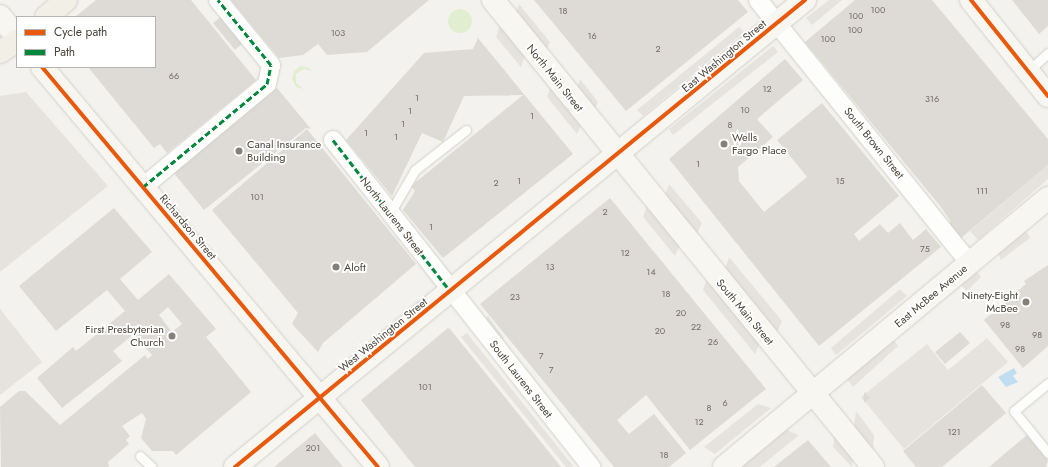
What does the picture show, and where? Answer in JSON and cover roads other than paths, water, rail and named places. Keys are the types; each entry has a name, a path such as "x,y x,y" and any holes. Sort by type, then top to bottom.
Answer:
{"main road":[{"path":"47,16 66,0"},
{"path":"0,52 16,42"}],"street":[{"path":"143,187 268,84 271,65 218,0"},
{"name":"North Main Street","path":"493,0 617,156"},
{"name":"South Brown Street","path":"758,0 778,22 970,264"},
{"name":"East Washington Street","path":"617,156 805,0"},
{"path":"970,0 1048,96"},
{"path":"0,16 16,36"},
{"name":"Richardson Street","path":"43,68 378,467"},
{"name":"North Laurens Street","path":"333,140 451,292"},
{"name":"West Washington Street","path":"235,467 617,156"},
{"name":"South Main Street","path":"617,156 873,467"},
{"name":"East McBee Avenue","path":"724,467 814,394 1048,198"},
{"name":"South Laurens Street","path":"451,292 590,467"}],"lane":[{"path":"1028,71 1048,53"},
{"path":"390,213 415,170 466,130"},
{"path":"1048,382 1014,411 1048,454"},
{"path":"140,456 152,467"}],"water":[{"path":"1014,368 1017,373 1013,376 1018,382 1006,387 998,377"}],"place":[{"name":"Wells Fargo Place","path":"724,144"},
{"name":"Canal Insurance Building","path":"239,151"},
{"name":"Aloft","path":"336,267"},
{"name":"Ninety-Eight McBee","path":"1026,302"},
{"name":"First Presbyterian Church","path":"172,336"}]}
